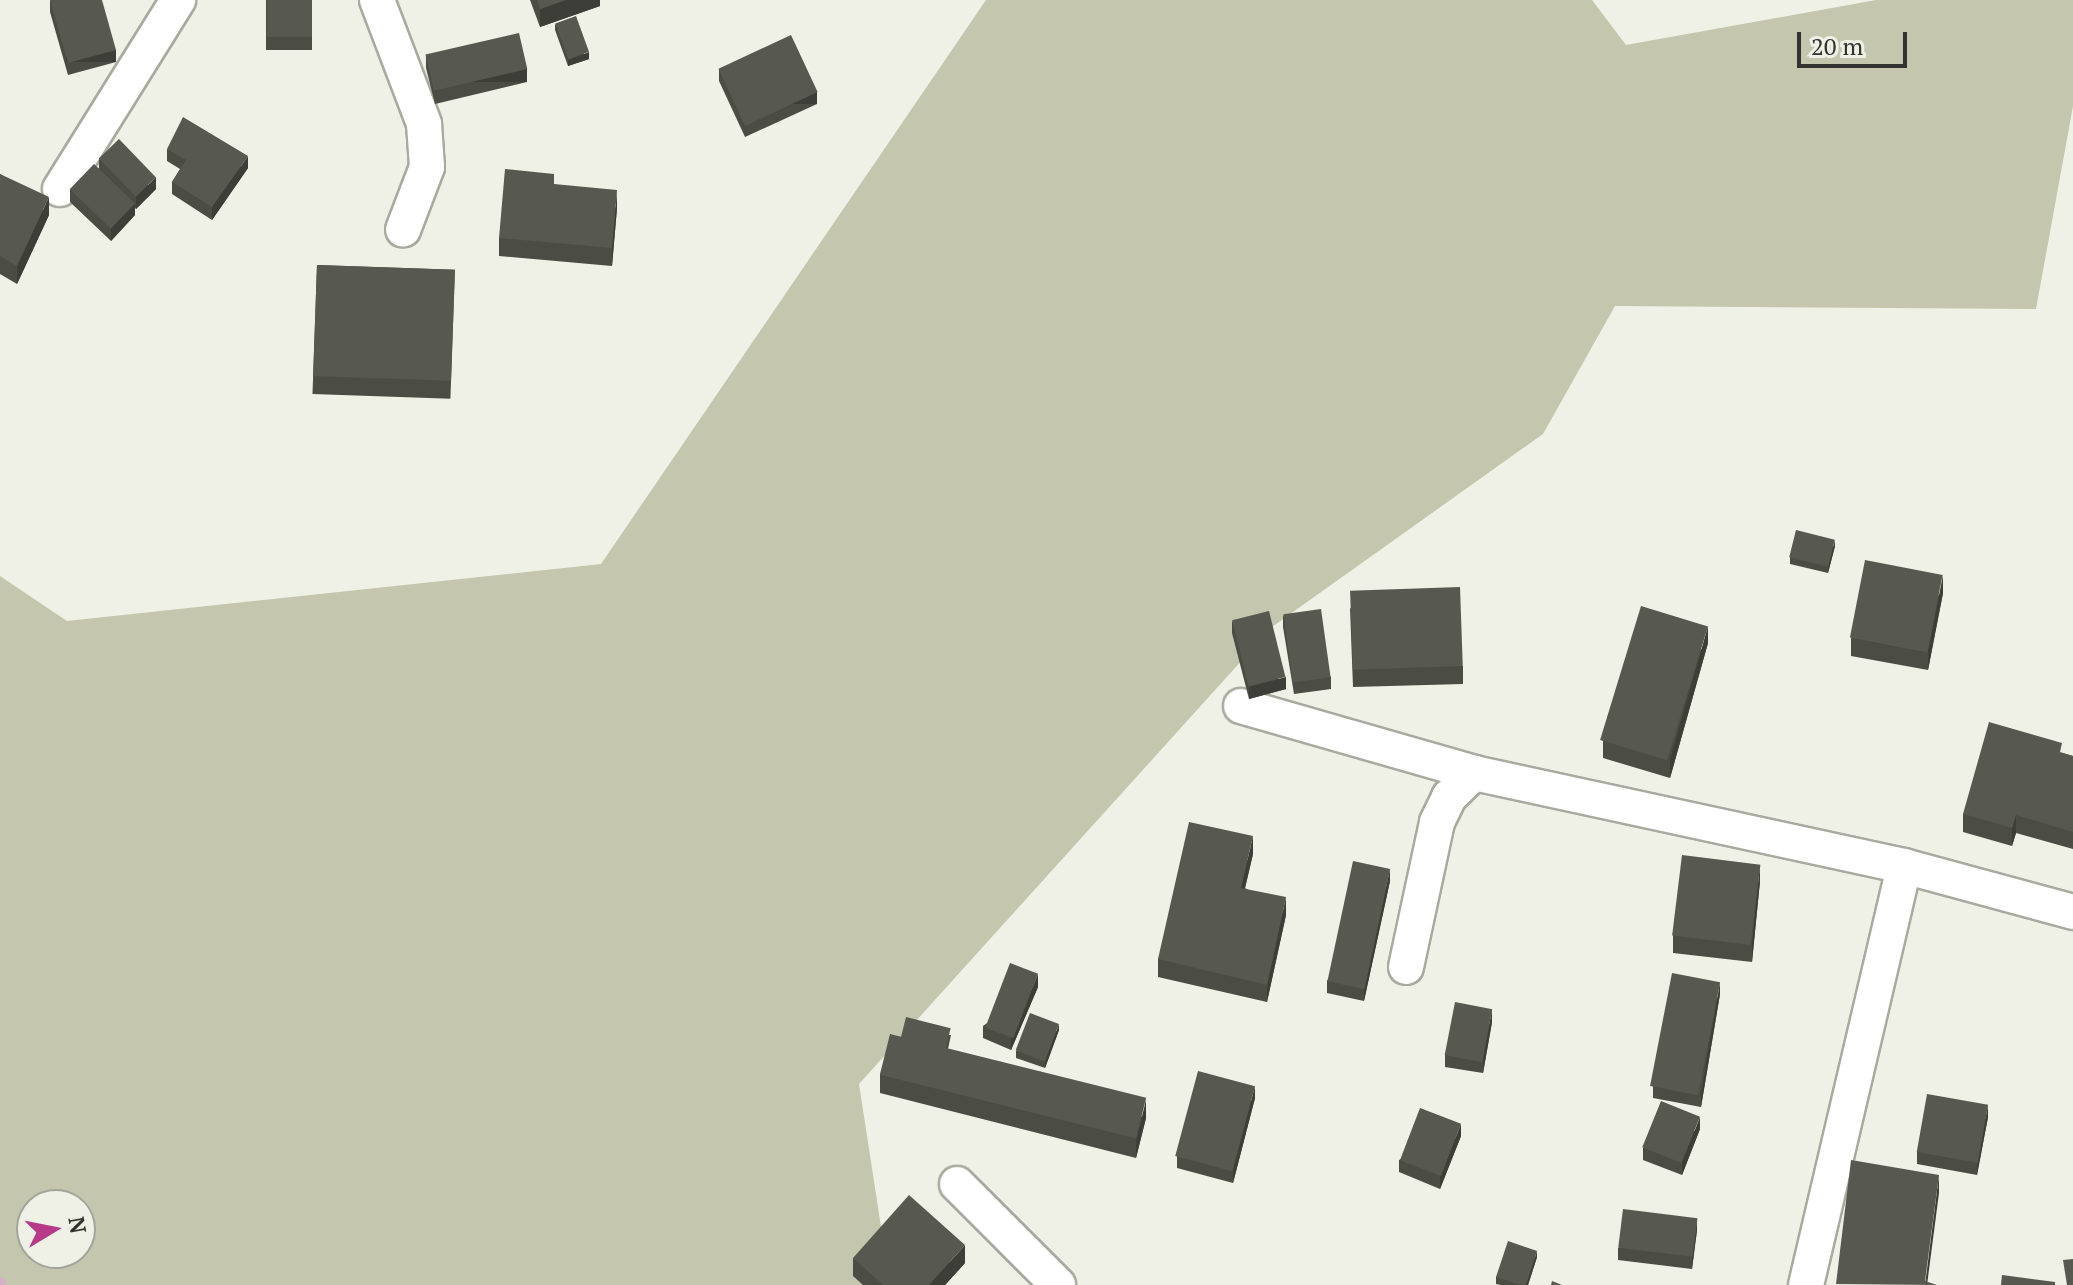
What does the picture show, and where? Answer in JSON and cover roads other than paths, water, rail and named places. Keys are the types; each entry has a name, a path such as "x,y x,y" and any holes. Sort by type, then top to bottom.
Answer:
{"street":[{"path":"60,189 178,0"},
{"path":"377,0 424,124 427,167 403,230"},
{"path":"1241,706 1474,773 1904,866 2073,912"},
{"path":"1406,967 1437,822 1449,797 1474,773"},
{"path":"1806,1285 1904,866"},
{"path":"957,1184 1058,1285"}]}
